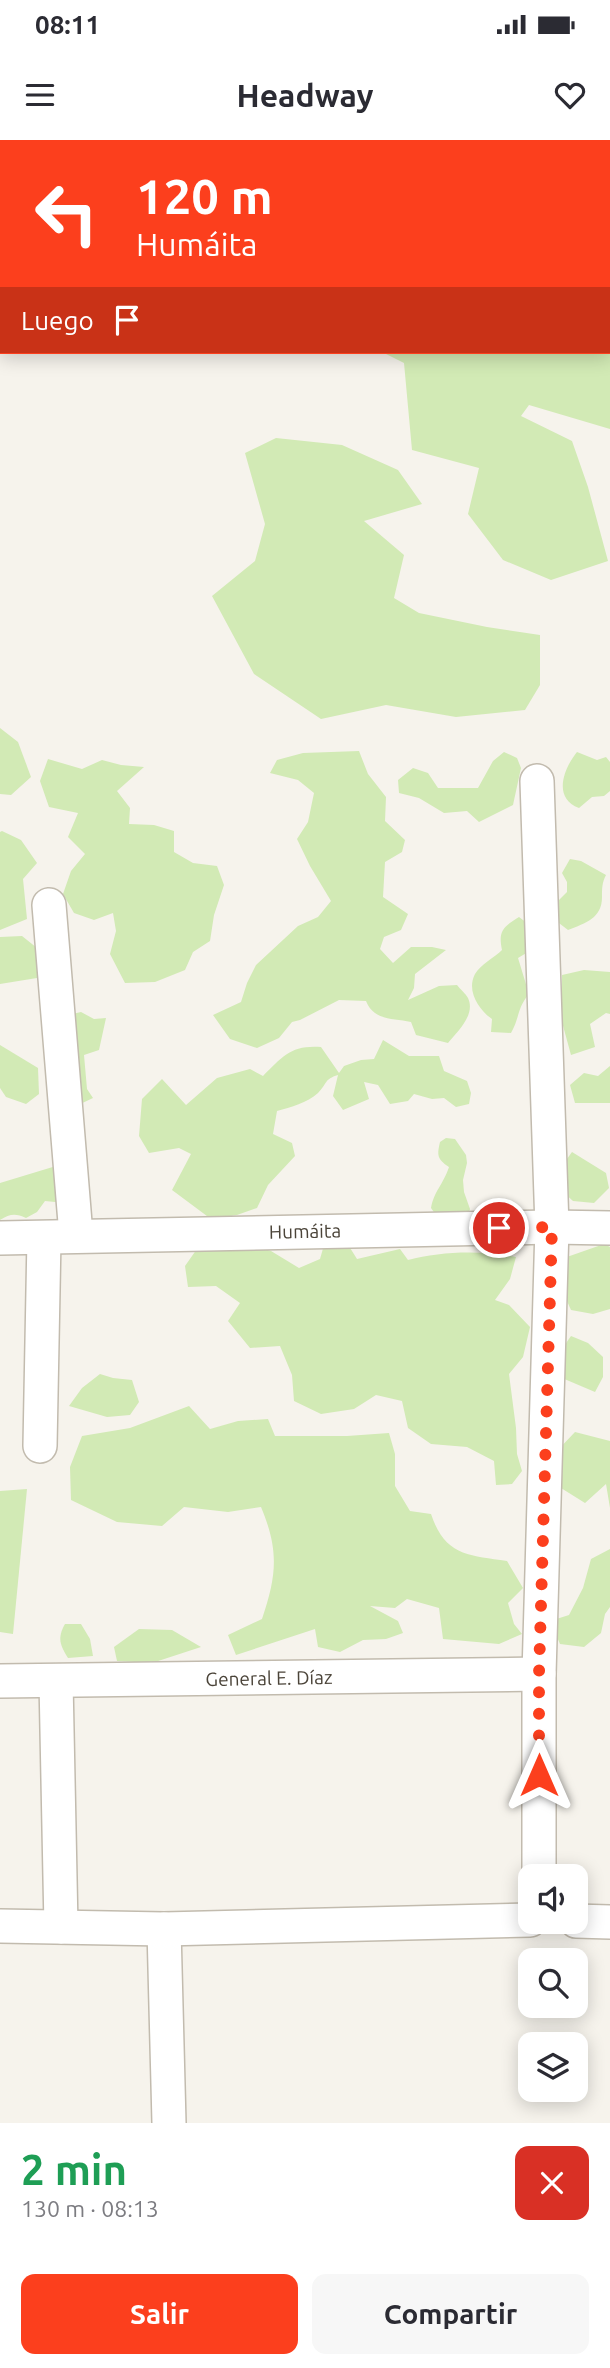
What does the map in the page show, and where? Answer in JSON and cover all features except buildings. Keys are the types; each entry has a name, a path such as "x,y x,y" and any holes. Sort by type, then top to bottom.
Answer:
{"street":[{"path":"537,782 552,1227 539,1674 539,1864"},
{"path":"40,1446 60,1236 49,905"},
{"name":"Humáita","path":"0,1238 610,1228"},
{"name":"General E. Díaz","path":"0,1681 539,1674"},
{"path":"56,1681 61,1927"},
{"path":"0,1926 164,1929 518,1920"},
{"path":"588,1921 610,1922"},
{"path":"164,1929 169,2123"}],"green space":[{"path":"386,354 610,354 610,429 529,405 521,416 572,441 588,487 608,561 551,580 503,560 468,514 479,468 412,450 404,363"},
{"path":"276,438 342,445 398,470 422,504 364,521 404,555 394,598 419,613 540,635 540,685 525,710 456,717 386,705 321,719 254,674 212,596 255,561 265,524 245,453"},
{"path":"0,728 18,742 31,777 11,795 0,794"},
{"path":"359,751 368,774 386,797 385,821 405,840 402,852 385,862 383,897 408,914 401,930 384,937 380,949 393,963 411,947 446,950 415,974 414,988 408,1000 439,986 457,985 468,998 468,1017 448,1043 416,1035 411,1022 379,1015 366,1001 339,1000 292,1022 279,1038 257,1048 230,1039 213,1015 241,1002 256,965 298,926 318,917 331,901 297,839 308,822 314,793 298,780 270,773 277,760 303,753"},
{"path":"504,752 517,758 521,768 513,805 479,822 467,811 444,813 419,798 399,793 398,780 413,768 428,773 438,788 478,788 493,761"},
{"path":"577,752 597,760 606,757 610,762 610,791 604,796 592,797 579,808 565,797 563,790 565,774"},
{"path":"48,759 82,769 102,760 144,767 117,791 130,808 129,824 154,825 174,831 174,852 193,863 217,866 224,885 214,915 210,941 193,952 185,970 155,982 125,983 110,954 116,931 113,913 94,920 74,913 63,894 71,871 85,854 68,837 78,813 49,807 40,781"},
{"path":"0,832 21,840 37,863 23,879 27,919 0,930"},
{"path":"570,859 581,861 606,875 601,904 596,915 568,930 555,920 559,900 567,892 567,882 562,873"},
{"path":"519,917 531,926 528,952 518,958 529,994 522,1004 511,1033 491,1032 492,1019 475,1000 473,980 480,967 502,950 503,930"},
{"path":"22,936 37,948 42,966 37,978 0,984 0,937"},
{"path":"584,970 610,972 610,1014 606,1013 590,1024 595,1047 571,1055 562,1022 562,975"},
{"path":"81,1012 94,1019 106,1018 99,1050 84,1055 87,1089 93,1098 74,1107 68,1015"},
{"path":"383,1040 409,1056 439,1056 444,1071 467,1081 471,1093 469,1104 456,1107 444,1098 432,1099 414,1094 408,1101 390,1104 378,1085 364,1082 369,1099 343,1110 333,1096 338,1075 333,1077 309,1099 277,1111 273,1134 292,1143 295,1156 268,1185 257,1208 237,1215 211,1219 172,1190 191,1154 179,1148 149,1153 139,1136 142,1099 162,1079 186,1105 217,1078 250,1069 263,1076 295,1050 321,1047 339,1073 344,1066 374,1059"},
{"path":"0,1045 38,1068 39,1094 26,1104 6,1097 0,1088"},
{"path":"610,1066 610,1103 575,1103 570,1085 584,1073 598,1076"},
{"path":"446,1138 455,1139 466,1155 463,1180 470,1209 468,1215 441,1222 431,1208 449,1167 442,1162 438,1154 440,1142"},
{"path":"572,1152 606,1173 609,1188 594,1203 573,1201 562,1191 559,1170"},
{"path":"56,1166 70,1198 55,1202 45,1201 37,1212 26,1218 13,1215 0,1220 0,1183"},
{"path":"246,1243 271,1251 299,1268 320,1259 324,1245 347,1243 357,1259 400,1249 408,1260 462,1252 516,1257 510,1279 495,1300 509,1305 530,1327 523,1357 509,1374 517,1454 522,1471 512,1484 496,1485 494,1461 467,1447 431,1444 408,1428 402,1401 376,1395 354,1409 321,1414 294,1401 292,1375 280,1346 250,1348 228,1321 240,1303 216,1286 188,1287 185,1266 199,1246"},
{"path":"604,1244 610,1247 610,1309 593,1314 571,1310 558,1281 564,1258"},
{"path":"571,1336 588,1343 603,1357 603,1377 595,1392 562,1378 557,1356"},
{"path":"100,1374 132,1380 139,1402 130,1415 107,1417 69,1406 82,1388"},
{"path":"189,1406 210,1429 238,1421 268,1419 275,1436 389,1433 395,1454 395,1486 410,1511 431,1514 443,1538 460,1551 507,1561 523,1588 508,1603 514,1624 522,1634 499,1644 443,1639 439,1608 407,1599 395,1608 370,1606 398,1621 403,1633 386,1639 363,1640 340,1652 318,1647 315,1629 236,1655 228,1635 262,1619 271,1589 273,1550 261,1507 228,1512 184,1507 162,1526 117,1522 71,1500 70,1467 82,1436 130,1428"},
{"path":"575,1432 610,1441 610,1508 606,1484 585,1503 561,1488 556,1452"},
{"path":"27,1489 13,1634 0,1632 0,1491"},
{"path":"610,1549 610,1607 605,1614 601,1633 584,1647 560,1644 550,1621 569,1615 583,1588 591,1559"},
{"path":"65,1624 81,1624 90,1639 93,1656 68,1658 61,1641"},
{"path":"139,1629 172,1630 201,1647 152,1663 117,1661 114,1647"}],"route":[{"path":"499,1228 552,1227 539,1674 539,1775"}]}
